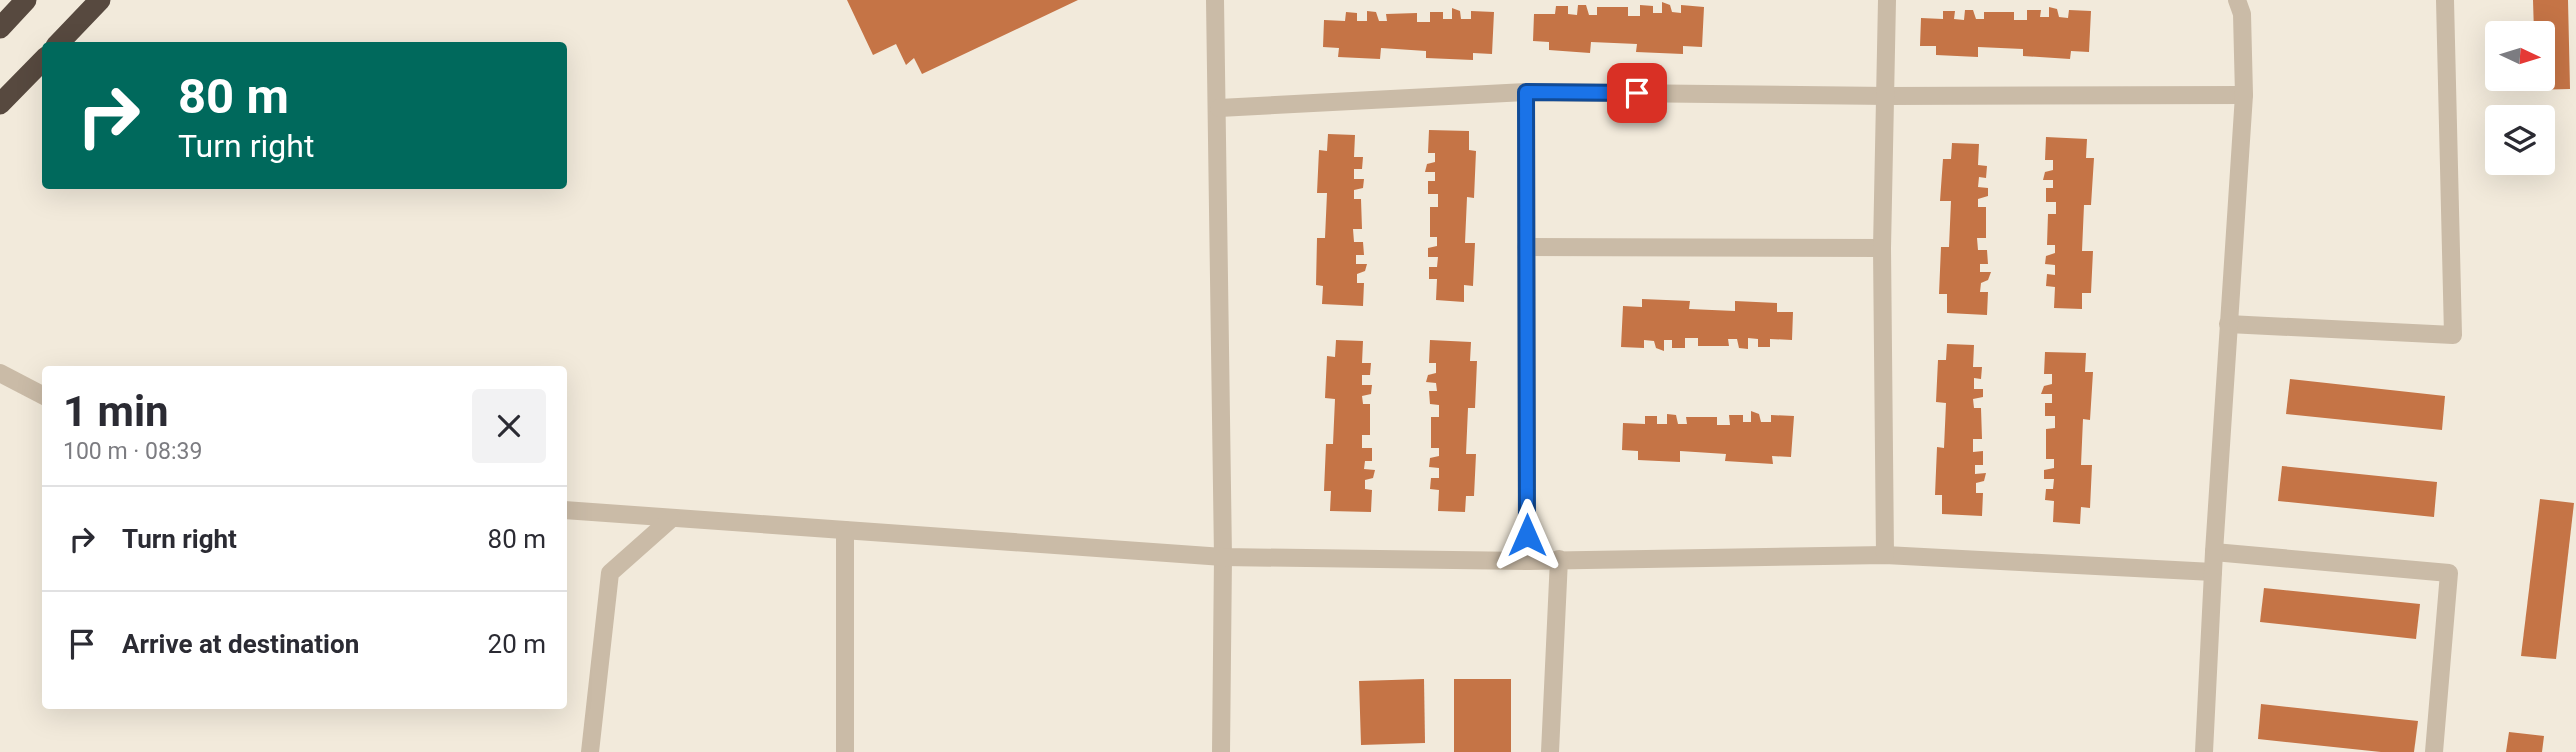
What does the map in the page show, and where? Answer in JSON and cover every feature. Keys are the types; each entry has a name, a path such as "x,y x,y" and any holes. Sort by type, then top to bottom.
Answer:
{"highway":[{"path":"0,28 26,0"},
{"path":"60,42 100,0"},
{"path":"0,104 42,61"}],"street":[{"path":"1215,0 1219,108 1223,557 1221,752"},
{"path":"1885,555 1882,248 1888,96 1887,0"},
{"path":"2204,752 2214,552 2244,95 2242,14 2237,0"},
{"path":"2228,324 2452,335 2445,0"},
{"path":"1219,108 1526,92 1888,96 2244,95"},
{"path":"1526,92 1527,561"},
{"path":"1526,247 1882,248"},
{"path":"0,373 42,395"},
{"path":"567,510 1223,557 1527,561 1885,555 2213,572"},
{"path":"590,752 610,573 672,517"},
{"path":"845,530 845,752"},
{"path":"2214,552 2449,573 2434,752"},
{"path":"1550,752 1559,559"}],"building":[{"path":"847,0 1078,0 922,74 914,58 906,65 896,44 873,55"},
{"path":"2533,0 2568,0 2570,89 2555,89 2555,21 2534,21"},
{"path":"1662,2 1670,5 1672,12 1681,13 1681,5 1704,7 1702,47 1683,46 1683,54 1636,52 1637,44 1591,42 1590,53 1549,50 1549,42 1533,41 1534,14 1555,14 1556,6 1568,6 1568,14 1577,15 1578,5 1586,5 1589,15 1597,15 1597,7 1628,7 1628,16 1640,16 1640,5 1653,6 1653,13 1662,13"},
{"path":"2049,7 2057,9 2059,17 2068,18 2069,10 2091,11 2089,52 2071,51 2070,59 2023,56 2023,49 1978,47 1978,57 1936,55 1936,46 1920,46 1921,18 1943,19 1943,11 1955,11 1954,19 1964,20 1965,10 1973,10 1976,19 1984,19 1984,12 2014,12 2014,20 2027,20 2027,10 2041,10 2040,17 2049,17"},
{"path":"1452,8 1460,11 1461,19 1471,19 1471,11 1494,12 1492,54 1473,53 1473,60 1426,58 1426,51 1381,48 1380,59 1338,57 1339,48 1323,47 1324,20 1345,21 1346,12 1357,13 1357,21 1367,21 1367,11 1376,12 1379,21 1387,21 1386,14 1417,13 1417,22 1430,22 1430,12 1443,12 1443,19 1452,19"},
{"path":"1429,130 1469,131 1469,150 1476,151 1474,198 1467,197 1465,243 1475,243 1473,286 1464,285 1464,302 1436,300 1437,279 1429,279 1429,267 1437,267 1438,257 1428,257 1428,248 1437,246 1437,237 1430,237 1430,207 1438,207 1438,194 1428,194 1428,181 1435,181 1435,172 1425,172 1427,164 1435,162 1435,153 1428,153"},
{"path":"1328,134 1355,135 1354,157 1363,157 1362,169 1354,169 1354,179 1364,179 1363,188 1354,190 1354,199 1361,199 1362,229 1353,229 1354,242 1363,242 1364,255 1356,255 1356,264 1367,264 1365,271 1357,274 1357,283 1364,283 1363,306 1322,304 1323,286 1316,285 1317,238 1325,238 1327,193 1317,193 1319,150 1327,151"},
{"path":"2046,137 2087,139 2086,158 2094,158 2091,205 2084,205 2082,251 2093,251 2091,293 2082,293 2082,309 2054,308 2055,287 2046,286 2047,274 2055,275 2055,265 2045,264 2046,256 2055,253 2055,245 2047,245 2048,214 2056,214 2056,202 2046,202 2046,188 2053,188 2053,180 2043,180 2045,172 2053,170 2053,160 2045,160"},
{"path":"1952,143 1979,144 1978,165 1987,166 1986,178 1979,177 1978,187 1988,188 1988,196 1978,199 1978,207 1986,207 1986,238 1977,238 1978,250 1987,250 1988,264 1980,264 1980,272 1991,272 1988,280 1981,283 1980,292 1988,292 1987,315 1947,313 1947,294 1939,294 1941,247 1949,247 1951,201 1940,201 1943,159 1951,159"},
{"path":"1642,299 1690,301 1689,309 1735,311 1735,301 1777,303 1777,312 1793,312 1792,340 1770,339 1770,347 1758,347 1758,339 1748,338 1748,349 1739,348 1737,339 1728,339 1729,346 1698,346 1698,338 1685,338 1685,348 1672,348 1672,340 1664,340 1664,351 1656,348 1654,341 1644,340 1644,348 1621,347 1623,306 1642,307"},
{"path":"1336,340 1363,341 1362,363 1371,363 1370,375 1362,375 1362,385 1372,385 1371,394 1362,396 1363,404 1370,404 1370,435 1362,435 1362,448 1372,448 1372,461 1365,461 1364,469 1375,470 1373,478 1365,480 1365,489 1372,490 1371,512 1330,511 1331,491 1324,491 1326,444 1333,444 1335,399 1325,398 1327,356 1335,357"},
{"path":"1430,340 1471,342 1470,361 1477,361 1475,408 1468,408 1466,454 1476,454 1474,496 1466,496 1465,512 1438,511 1439,490 1430,489 1431,478 1439,478 1439,468 1429,467 1430,458 1439,456 1439,448 1431,448 1431,417 1439,417 1439,405 1430,404 1429,391 1437,391 1436,383 1426,382 1428,375 1436,373 1436,363 1429,363"},
{"path":"1947,344 1974,345 1973,367 1982,367 1981,379 1974,378 1974,389 1983,389 1983,397 1973,399 1974,408 1981,408 1982,439 1973,439 1973,452 1983,451 1983,465 1975,465 1975,474 1986,473 1984,481 1976,483 1976,493 1983,493 1982,516 1942,514 1942,495 1935,495 1937,447 1944,448 1946,403 1936,402 1938,360 1946,360"},
{"path":"2045,352 2086,353 2085,372 2093,372 2090,420 2083,419 2081,465 2092,465 2090,508 2081,507 2080,524 2053,522 2054,501 2045,500 2046,489 2053,489 2054,479 2044,479 2044,470 2054,468 2054,459 2046,459 2046,429 2055,428 2055,416 2045,416 2045,403 2052,403 2052,394 2041,394 2044,386 2052,384 2052,374 2044,374"},
{"path":"2290,379 2445,396 2442,430 2286,414"},
{"path":"1751,411 1759,414 1761,422 1771,422 1771,415 1794,416 1791,457 1772,456 1773,464 1725,461 1726,454 1680,451 1680,462 1638,460 1638,451 1622,450 1623,423 1645,424 1645,416 1657,416 1657,424 1667,424 1667,414 1676,415 1678,424 1687,424 1686,417 1717,417 1717,425 1730,425 1729,415 1743,415 1743,422 1751,422"},
{"path":"2282,466 2437,482 2434,517 2278,501"},
{"path":"2540,499 2574,503 2556,659 2521,656"},
{"path":"2264,588 2420,604 2416,639 2260,622"},
{"path":"1424,679 1425,743 1361,745 1359,681"},
{"path":"1454,679 1511,679 1511,752 1454,752"},
{"path":"2261,704 2418,721 2414,752 2381,752 2258,739"},
{"path":"2509,732 2544,736 2542,752 2506,752"}],"route":[{"path":"1527,535 1526,92 1637,93"}]}
